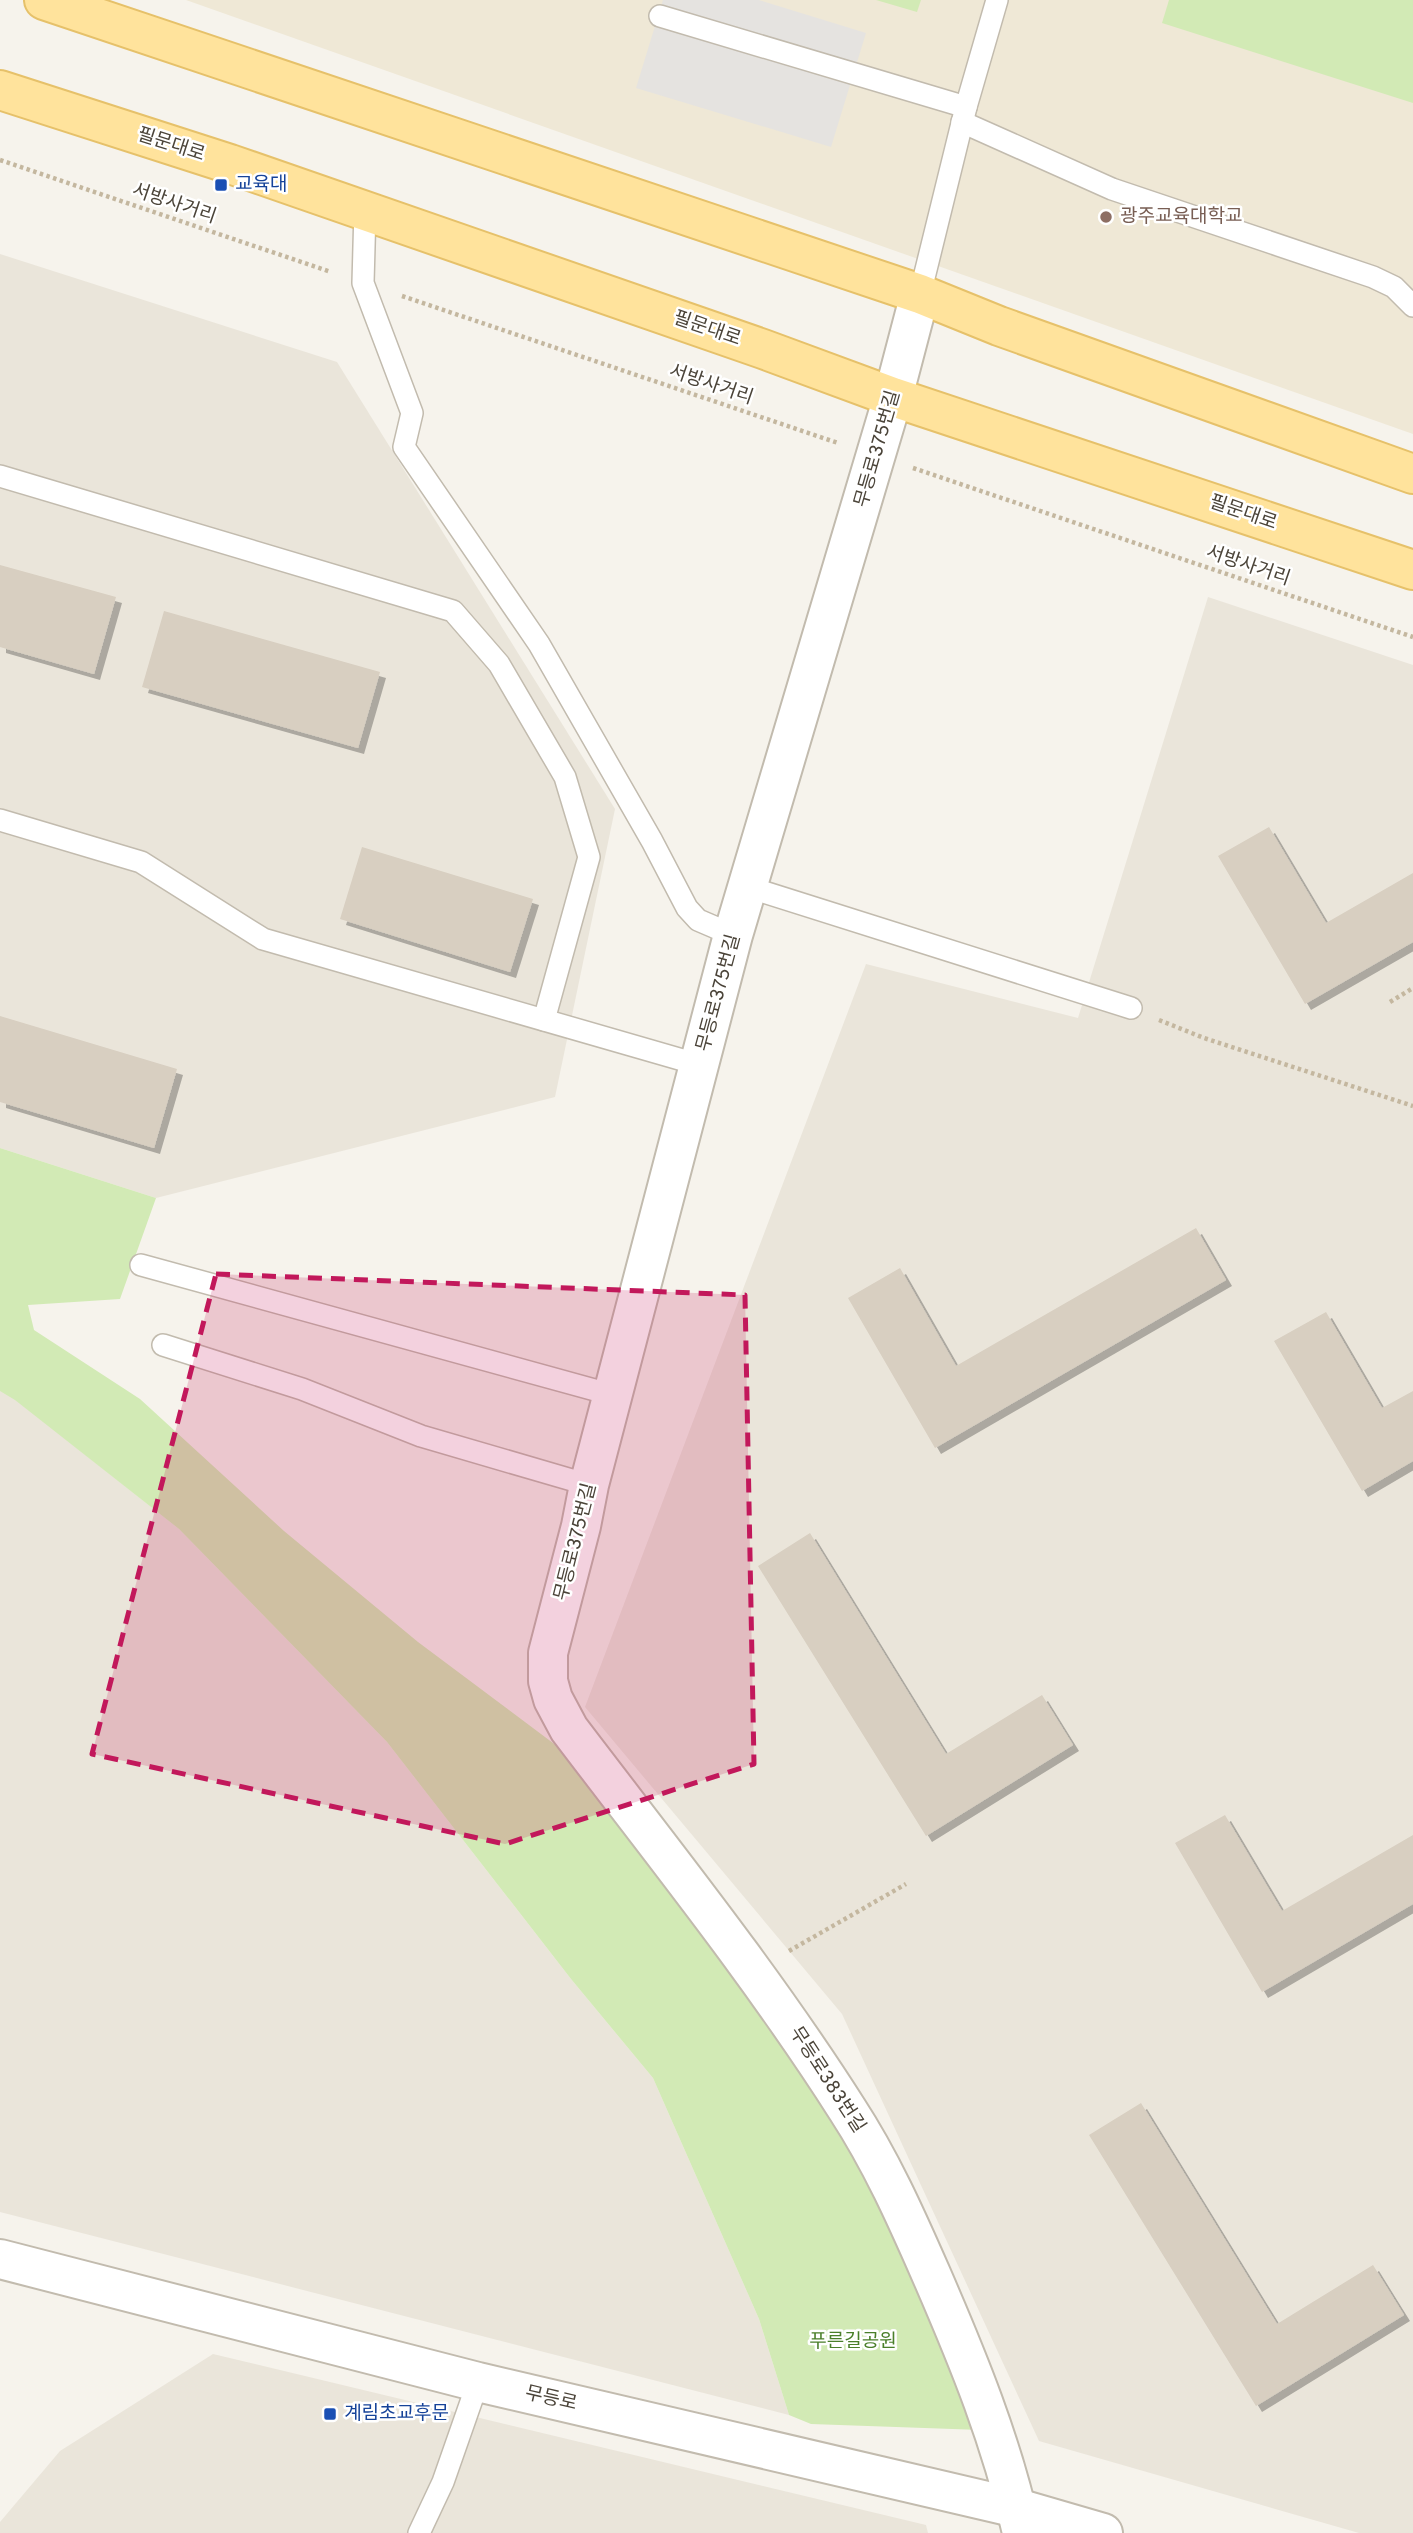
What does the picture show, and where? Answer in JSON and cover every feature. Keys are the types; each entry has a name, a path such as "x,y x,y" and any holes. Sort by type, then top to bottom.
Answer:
{"main road":[{"path":"44,0 920,293 999,327 1413,474"},
{"name":"필문대로","path":"0,90 365,210 893,397 1413,570"}],"street":[{"name":"무등로375번길","path":"552,1699 548,1681 548,1653 589,1485 733,935 876,456 920,293"},
{"name":"무등로383번길","path":"552,1699 569,1729 752,1972 848,2110 896,2195 971,2364 998,2438 1020,2521"},
{"name":"무등로","path":"0,2259 1020,2521 1103,2533"}],"lane":[{"path":"920,293 964,114 997,0"},
{"path":"660,16 964,114 1112,189 1373,277 1394,287 1413,306"},
{"path":"365,210 363,283 412,413 404,447 539,644 652,841 687,908 698,920 733,935"},
{"path":"0,476 453,611 499,664 565,777 589,857 544,1020"},
{"path":"0,820 141,862 263,939 700,1065"},
{"path":"748,887 1131,1008"},
{"path":"141,1265 613,1395"},
{"path":"163,1345 302,1388 421,1436 589,1485"},
{"path":"419,2533 443,2482 478,2382"}],"path":[{"name":"서방사거리","path":"0,160 1413,637"},
{"path":"1390,1002 1413,988"},
{"path":"1131,1008 1204,1038 1413,1106"},
{"path":"752,1972 906,1884"}],"highlighted area":[{"path":"216,1274 745,1295 754,1764 505,1844 92,1754"}],"shaded area":[{"name":"광주교육대학교","path":"186,0 1413,0 1413,434"},
{"path":"663,0 759,0 866,33 831,147 636,88"},
{"path":"0,254 337,362 615,809 555,1097 156,1198 0,1148"},
{"path":"1208,597 1413,665 1413,2533 1359,2533 1039,2441 842,2014 585,1707 866,964 1078,1018"},
{"path":"0,1390 179,1529 387,1742 571,1979 653,2078 759,2319 789,2415 0,2212"},
{"path":"213,2354 926,2525 928,2533 0,2533 0,2522 60,2451"}],"green space":[{"path":"876,0 921,0 917,12"},
{"path":"1169,0 1413,0 1413,103 1162,23"},
{"name":"푸른길공원","path":"0,1148 156,1198 120,1299 28,1305 34,1330 140,1399 284,1531 418,1642 569,1755 857,2141 981,2430 811,2424 789,2415 759,2319 653,2078 571,1979 387,1742 179,1529 0,1391"}],"building":[{"path":"0,565 116,597 94,674 0,647"},
{"path":"164,611 380,672 358,748 142,687"},
{"path":"1269,827 1326,923 1413,873 1413,942 1305,1004 1218,856"},
{"path":"362,847 533,899 510,972 340,919"},
{"path":"0,1016 177,1069 154,1148 0,1102"},
{"path":"1196,1228 1226,1280 935,1448 848,1298 900,1268 956,1366"},
{"path":"1326,1312 1382,1408 1413,1391 1413,1461 1362,1491 1274,1341"},
{"path":"810,1533 946,1754 1042,1695 1073,1745 926,1836 758,1566"},
{"path":"1225,1815 1282,1911 1413,1835 1413,1904 1262,1992 1175,1843"},
{"path":"1141,2103 1277,2324 1373,2265 1404,2315 1256,2406 1089,2135"}],"place":[{"name":"교육대","path":"221,185"},
{"name":"광주교육대학교","path":"1106,217"},
{"name":"계림초교후문","path":"330,2414"}]}
